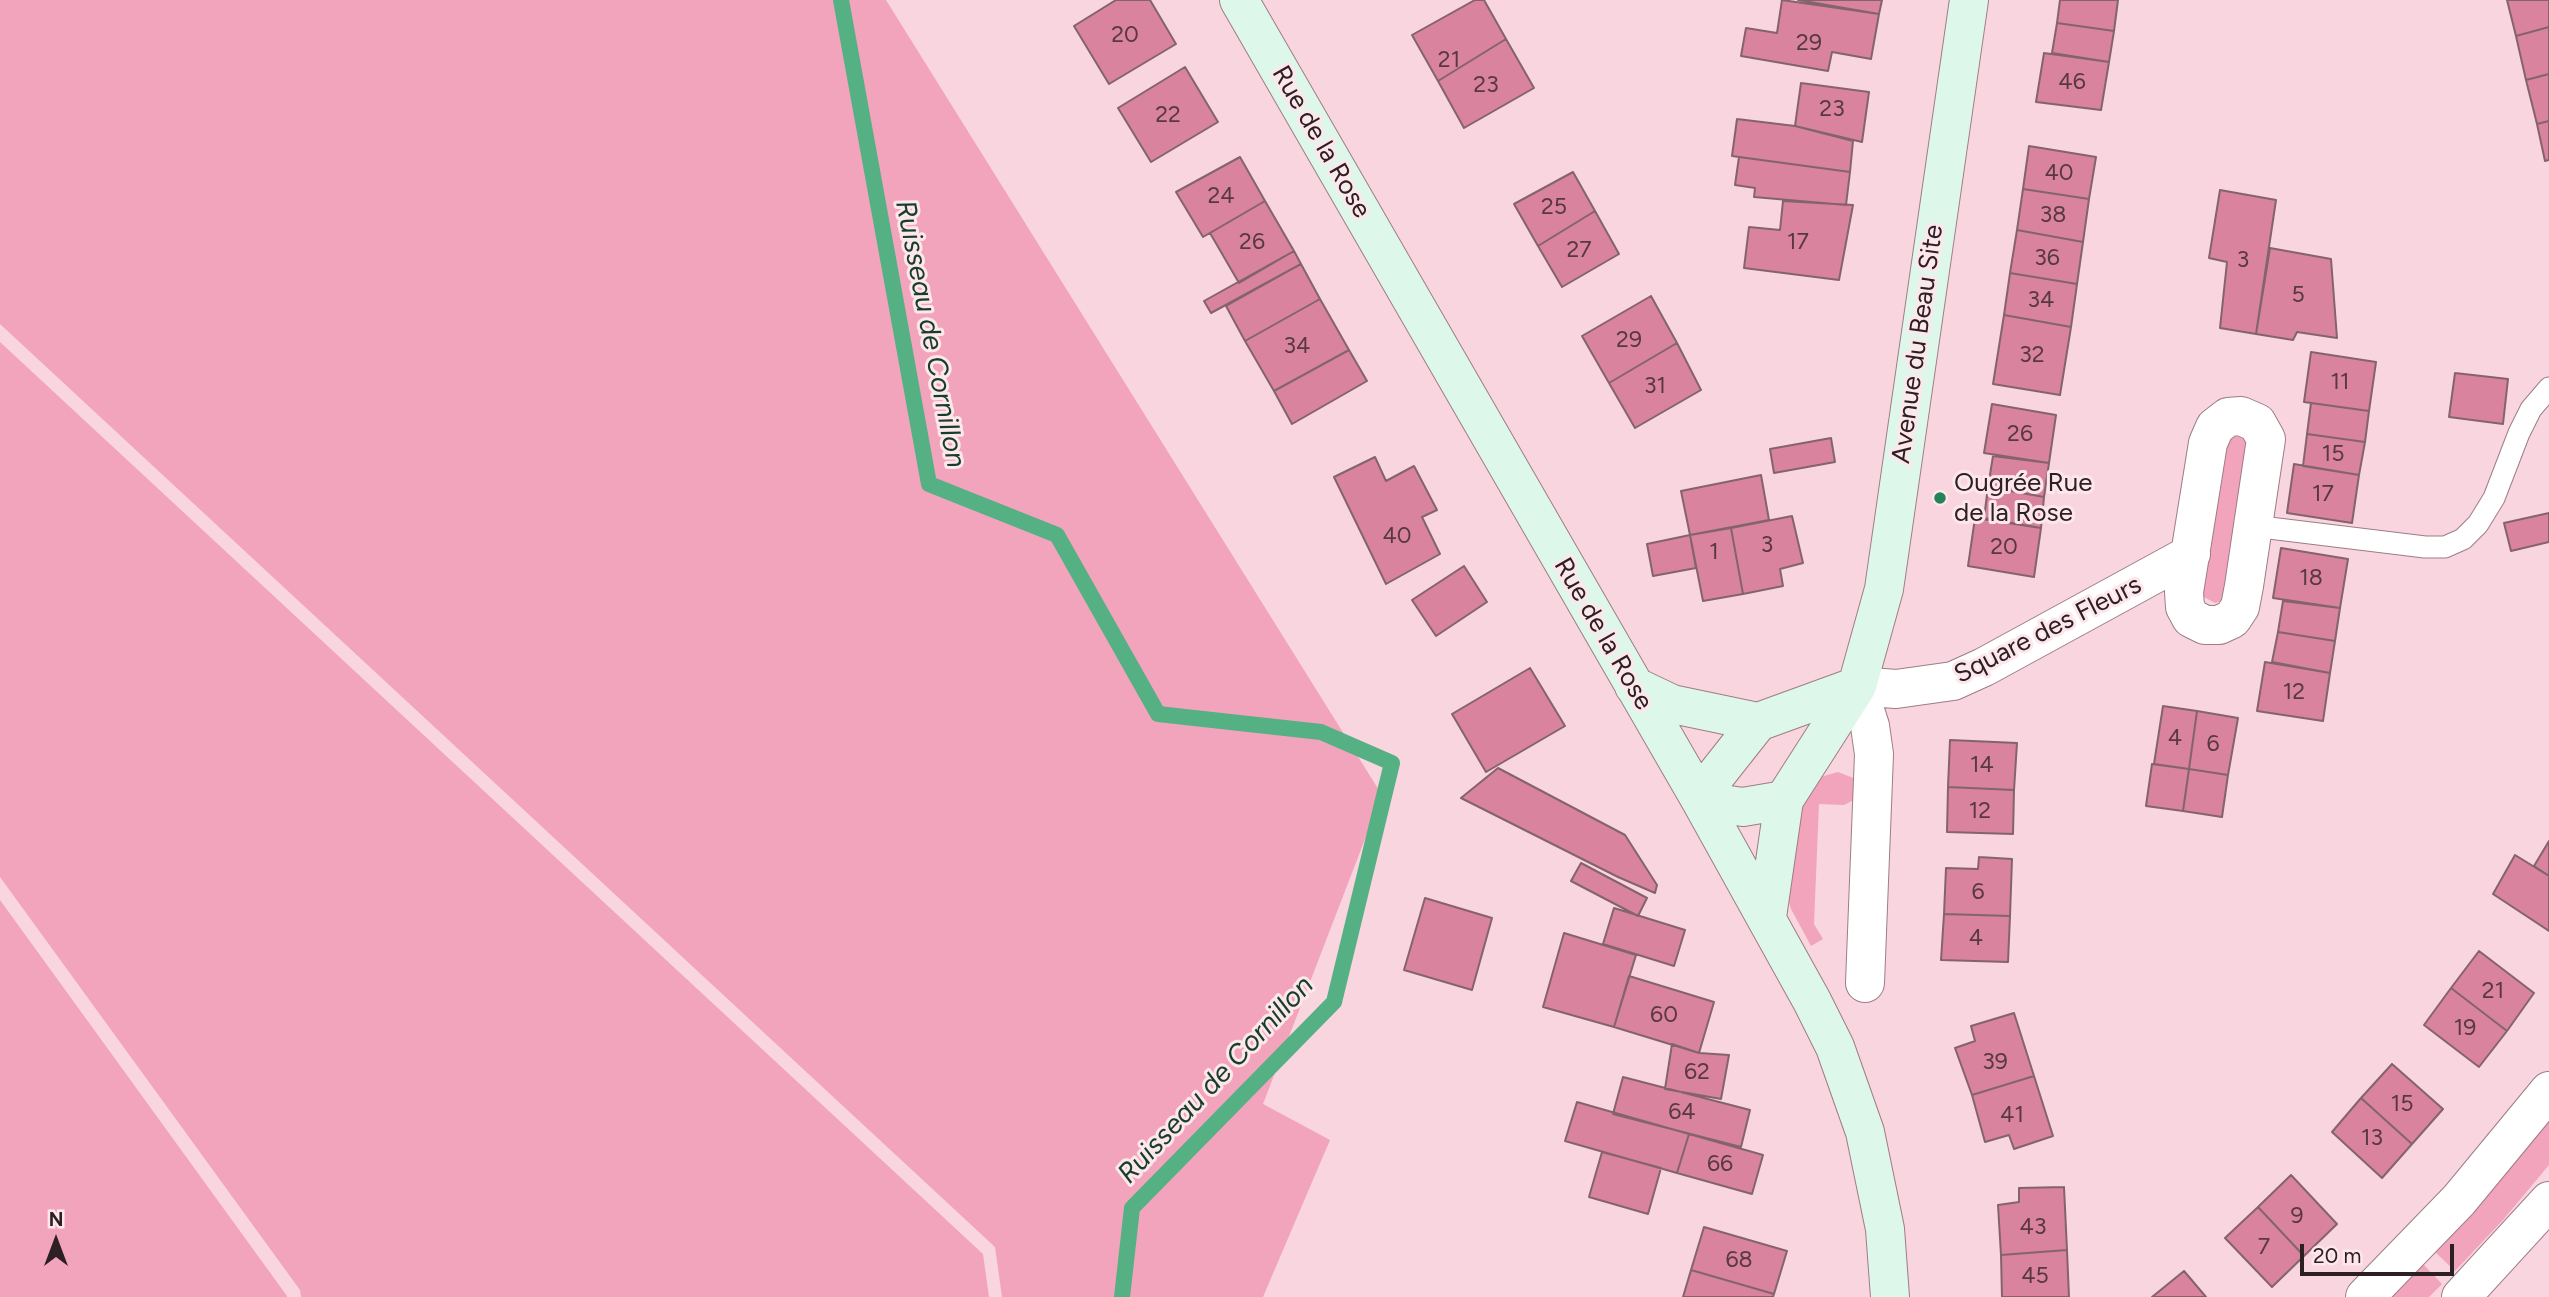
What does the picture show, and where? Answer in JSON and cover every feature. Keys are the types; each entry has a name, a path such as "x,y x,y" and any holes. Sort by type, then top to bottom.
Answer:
{"main road":[{"name":"Rue de la Rose","path":"1239,0 1701,801 1767,917 1835,1047 1865,1132 1885,1229 1890,1297"},
{"name":"Avenue du Beau Site","path":"1767,917 1784,800 1857,686 1884,589 1969,0"},
{"path":"1634,686 1672,704 1758,722"},
{"path":"1784,800 1743,807 1701,801 1713,779 1758,722 1857,686"}],"street":[{"name":"Square des Fleurs","path":"2241,416 2257,423 2266,439 2240,607 2232,619 2219,625 2205,625 2191,618 2185,607 2191,554 2208,443 2215,427 2228,417 2241,416"},
{"name":"Square des Fleurs","path":"1857,686 1896,689 1953,681 1984,667 2191,554"},
{"path":"1857,686 1870,726 1874,754 1866,983"},
{"path":"2365,1297 2459,1200 2549,1091"},
{"path":"2461,1297 2549,1201"}],"lane":[{"path":"2253,526 2425,547 2445,547 2454,543 2478,524 2494,498 2531,409 2549,387"}],"shaded area":[{"path":"0,0 886,0 1382,795 1263,1104 1330,1140 1263,1297 1002,1297 995,1247 0,324"},
{"path":"0,342 983,1254 989,1297 301,1297 300,1290 0,877"},
{"path":"2233,436 2241,437 2247,443 2224,600 2215,603 2202,596 2221,446"},
{"path":"1838,772 1856,779 1856,799 1844,805 1819,804 1814,924 1823,939 1811,946 1791,909 1786,891 1784,852 1813,779"},
{"path":"0,900 287,1296 287,1297 0,1297"},
{"path":"2549,1120 2549,1165 2455,1271 2434,1251"},
{"path":"2423,1264 2442,1284 2429,1297 2388,1297"}],"building":[{"path":"1116,0 1150,0 1176,44 1109,84 1074,26"},
{"path":"1475,0 1484,0 1506,39 1438,81 1412,35"},
{"path":"1782,0 1879,14 1871,59 1832,52 1828,71 1741,56 1746,28 1777,33"},
{"path":"1798,0 1882,0 1879,14"},
{"path":"2060,0 2118,0 2114,31 2057,23"},
{"path":"2507,0 2549,0 2549,27 2516,36"},
{"path":"2057,23 2114,31 2109,62 2052,53"},
{"path":"2549,27 2549,74 2526,80 2516,36"},
{"path":"1506,39 1534,88 1464,128 1438,81"},
{"path":"2044,53 2109,62 2101,110 2036,102"},
{"path":"1185,67 1218,122 1151,162 1118,108"},
{"path":"2549,74 2549,121 2537,124 2526,80"},
{"path":"1801,83 1869,92 1862,142 1795,126"},
{"path":"1737,119 1795,126 1853,141 1850,172 1732,156"},
{"path":"2549,121 2549,160 2545,161 2537,124"},
{"path":"2029,146 2096,157 2089,199 2023,189"},
{"path":"1240,157 1265,201 1203,237 1176,192"},
{"path":"1739,157 1850,172 1846,205 1754,197 1755,188 1735,185"},
{"path":"1573,172 1595,211 1538,246 1514,204"},
{"path":"2023,189 2089,199 2083,242 2017,230"},
{"path":"2220,190 2276,200 2256,334 2220,328 2227,262 2209,258"},
{"path":"1265,201 1294,251 1239,283 1210,233"},
{"path":"1783,201 1853,205 1839,280 1744,268 1749,227 1780,230"},
{"path":"1595,211 1619,254 1562,287 1538,246"},
{"path":"2017,230 2083,242 2077,284 2010,273"},
{"path":"2270,248 2331,259 2337,338 2297,332 2293,340 2256,334"},
{"path":"1294,251 1301,264 1211,313 1204,301"},
{"path":"1301,264 1320,299 1245,341 1226,306"},
{"path":"2010,273 2077,284 2071,327 2004,315"},
{"path":"1651,296 1677,343 1609,383 1582,336"},
{"path":"1320,299 1349,350 1274,391 1245,341"},
{"path":"2004,315 2071,327 2060,395 1993,384"},
{"path":"1677,343 1701,390 1635,428 1609,383"},
{"path":"1349,350 1367,381 1292,424 1274,391"},
{"path":"2311,352 2376,362 2369,411 2304,402"},
{"path":"2455,373 2508,379 2503,424 2449,417"},
{"path":"2311,403 2369,411 2365,442 2307,434"},
{"path":"1992,404 2056,415 2049,463 1984,453"},
{"path":"2307,434 2365,442 2359,475 2303,466"},
{"path":"1831,438 1835,462 1774,473 1770,449"},
{"path":"1993,456 2049,463 2044,497 1988,487"},
{"path":"1375,457 1386,481 1414,466 1437,510 1422,517 1440,554 1386,584 1334,477"},
{"path":"2294,464 2359,475 2352,523 2287,513"},
{"path":"1761,475 1769,520 1690,535 1681,491"},
{"path":"1988,487 2044,497 2041,528 1984,518"},
{"path":"2549,513 2549,542 2511,551 2504,523"},
{"path":"1792,516 1803,563 1780,569 1783,586 1743,594 1731,528"},
{"path":"1975,518 2041,528 2034,577 1968,566"},
{"path":"1731,528 1743,594 1703,601 1690,535"},
{"path":"1690,535 1696,568 1653,576 1647,544"},
{"path":"2281,548 2348,559 2340,608 2273,598"},
{"path":"1464,566 1487,602 1436,636 1412,600"},
{"path":"2283,601 2340,608 2335,641 2278,632"},
{"path":"2278,632 2335,641 2330,673 2272,662"},
{"path":"2265,662 2330,673 2323,721 2257,711"},
{"path":"1530,668 1565,726 1486,772 1452,714"},
{"path":"2163,706 2197,711 2189,769 2154,764"},
{"path":"2197,711 2238,718 2228,775 2189,769"},
{"path":"1950,740 2017,743 2014,790 1948,787"},
{"path":"2152,764 2189,769 2183,811 2146,806"},
{"path":"1498,768 1625,835 1657,885 1655,893 1461,798"},
{"path":"2189,769 2228,775 2222,817 2183,811"},
{"path":"1948,787 2014,790 2013,834 1947,832"},
{"path":"2549,841 2549,876 2534,866"},
{"path":"2515,855 2549,876 2549,931 2493,894"},
{"path":"1979,857 2012,859 2010,916 1944,914 1946,868 1978,869"},
{"path":"1581,863 1647,898 1638,916 1571,881"},
{"path":"1425,898 1492,918 1472,990 1404,970"},
{"path":"1614,908 1685,930 1674,966 1603,944"},
{"path":"1944,914 2010,916 2008,962 1941,960"},
{"path":"1564,933 1636,955 1614,1027 1543,1007"},
{"path":"2479,951 2534,993 2507,1031 2451,988"},
{"path":"1629,976 1714,1002 1699,1053 1614,1027"},
{"path":"2451,988 2507,1031 2479,1067 2424,1025"},
{"path":"2014,1013 2034,1076 1972,1095 1955,1048 1975,1041 1971,1026"},
{"path":"1672,1044 1699,1053 1729,1055 1721,1099 1665,1089"},
{"path":"2392,1064 2443,1109 2412,1144 2361,1098"},
{"path":"2034,1076 2053,1136 2014,1149 2009,1135 1985,1142 1972,1095"},
{"path":"1623,1077 1750,1110 1741,1147 1613,1114"},
{"path":"2361,1098 2412,1144 2382,1178 2332,1132"},
{"path":"1577,1102 1689,1134 1677,1173 1565,1141"},
{"path":"1689,1134 1763,1155 1752,1194 1677,1173"},
{"path":"1602,1152 1661,1168 1648,1214 1589,1197"},
{"path":"2291,1175 2337,1224 2304,1256 2258,1207"},
{"path":"2064,1187 2067,1250 2001,1255 1998,1205 2019,1202 2019,1188"},
{"path":"2258,1207 2304,1256 2272,1287 2225,1238"},
{"path":"1704,1227 1787,1251 1774,1294 1691,1270"},
{"path":"2067,1250 2069,1297 2002,1297 2001,1255"},
{"path":"1691,1270 1774,1294 1773,1297 1683,1297"},
{"path":"2184,1271 2206,1297 2152,1297"}],"waterway":[{"name":"Ruisseau de Cornillon","path":"841,0 929,484 1057,535 1158,714 1321,732 1392,763 1334,1002 1132,1208 1122,1297"}],"place":[{"name":"Ougrée Rue de la Rose","path":"1940,498"}]}
